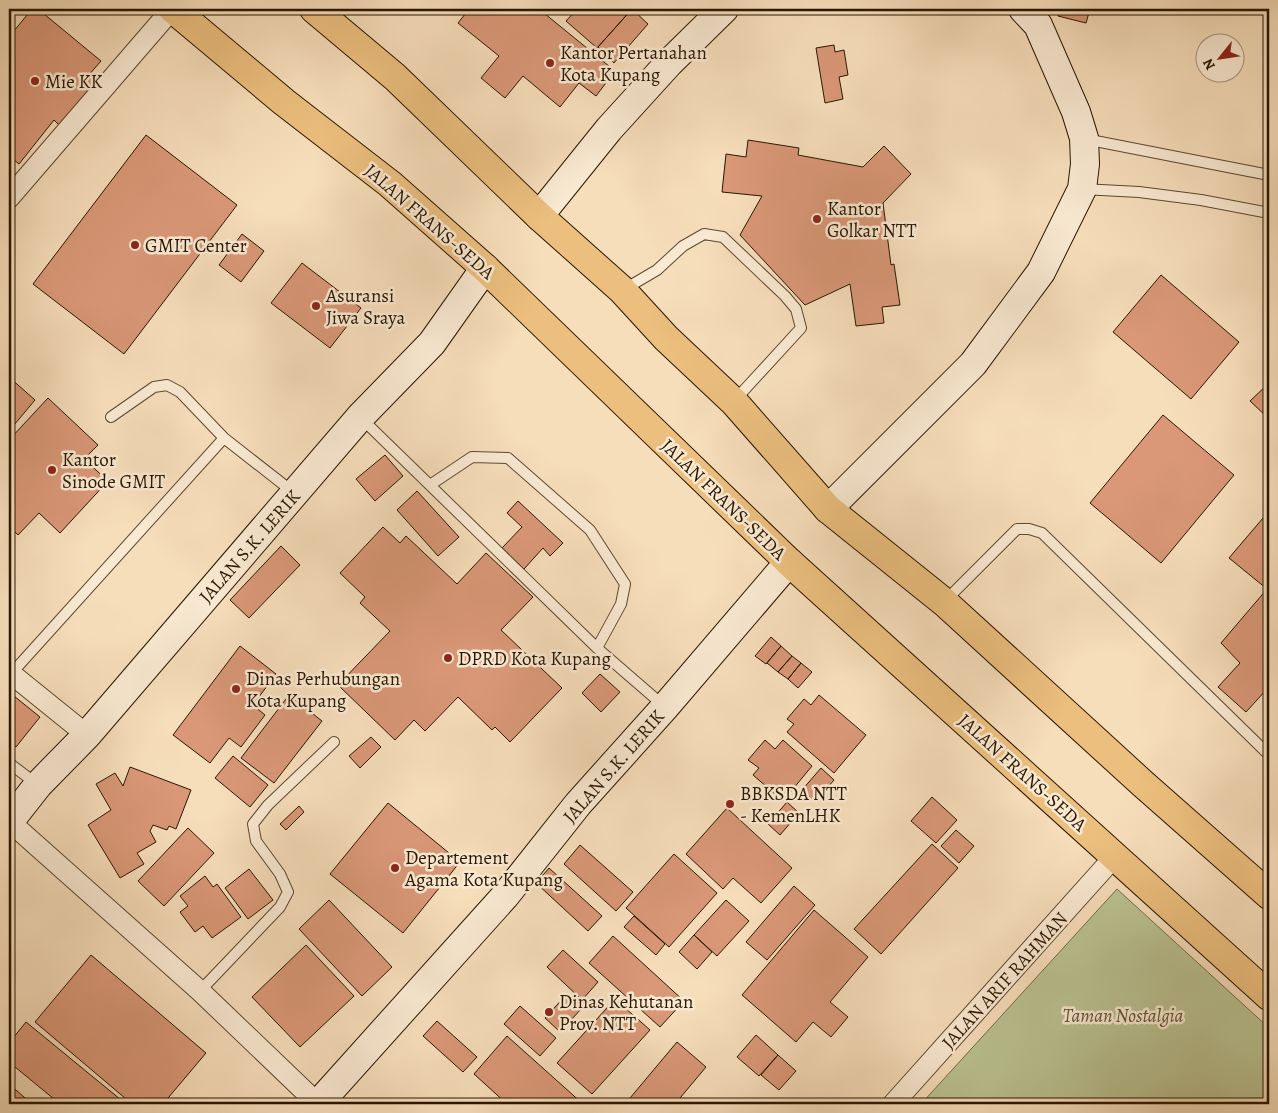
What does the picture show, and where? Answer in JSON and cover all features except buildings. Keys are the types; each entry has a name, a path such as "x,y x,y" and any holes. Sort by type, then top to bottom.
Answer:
{"main road":[{"name":"JALAN FRANS-SEDA","path":"172,9 284,102 390,184 486,268 789,562 1269,996"},
{"path":"314,9 395,76 538,216 622,290 666,338 734,402 828,509 944,602 1142,783 1267,887"},
{"path":"538,216 622,115 724,9"},
{"path":"828,509 973,364 1041,272 1082,189 1085,164 1084,138 1070,97 1038,24 1023,9"},
{"name":"JALAN S.K. LERIK","path":"9,822 38,785 87,734 360,417 432,343 486,268"},
{"name":"JALAN S.K. LERIK","path":"318,1104 505,896 578,804 665,707 789,562"}],"street":[{"path":"9,198 172,9"},
{"path":"10,673 87,734"},
{"path":"9,822 200,991 318,1104"},
{"name":"JALAN ARIF RAHMAN","path":"894,1104 1115,856"}],"lane":[{"path":"1084,138 1269,176"},
{"path":"1082,189 1139,192 1201,200 1269,213"},
{"path":"622,290 657,270 683,246 704,234 723,237 757,268 796,309 801,328 734,402"},
{"path":"111,417 154,387 167,385 180,392 224,438 294,492"},
{"path":"360,417 597,648 665,707"},
{"path":"10,673 224,438"},
{"path":"430,485 472,457 508,458 590,530 625,584 620,604 597,648"},
{"path":"944,602 1017,529 1029,529 1042,533 1269,755"},
{"path":"200,991 280,907 288,892 280,874 256,841 253,824 268,805 334,742"},
{"path":"9,763 38,785"}],"green space":[{"name":"Taman Nostalgia","path":"1117,889 1269,1028 1269,1104 921,1104"}],"place":[{"name":"Kantor Pertanahan Kota Kupang","path":"550,63"},
{"name":"Mie KK","path":"35,81"},
{"name":"Kantor Golkar NTT","path":"817,219"},
{"name":"GMIT Center","path":"135,245"},
{"name":"Asuransi Jiwa Sraya","path":"316,306"},
{"name":"Kantor Sinode GMIT","path":"52,470"},
{"name":"DPRD Kota Kupang","path":"448,658"},
{"name":"Dinas Perhubungan Kota Kupang","path":"236,689"},
{"name":"BBKSDA NTT - KemenLHK","path":"730,804"},
{"name":"Departement Agama Kota Kupang","path":"395,868"},
{"name":"Dinas Kehutanan Prov. NTT","path":"549,1012"}]}
